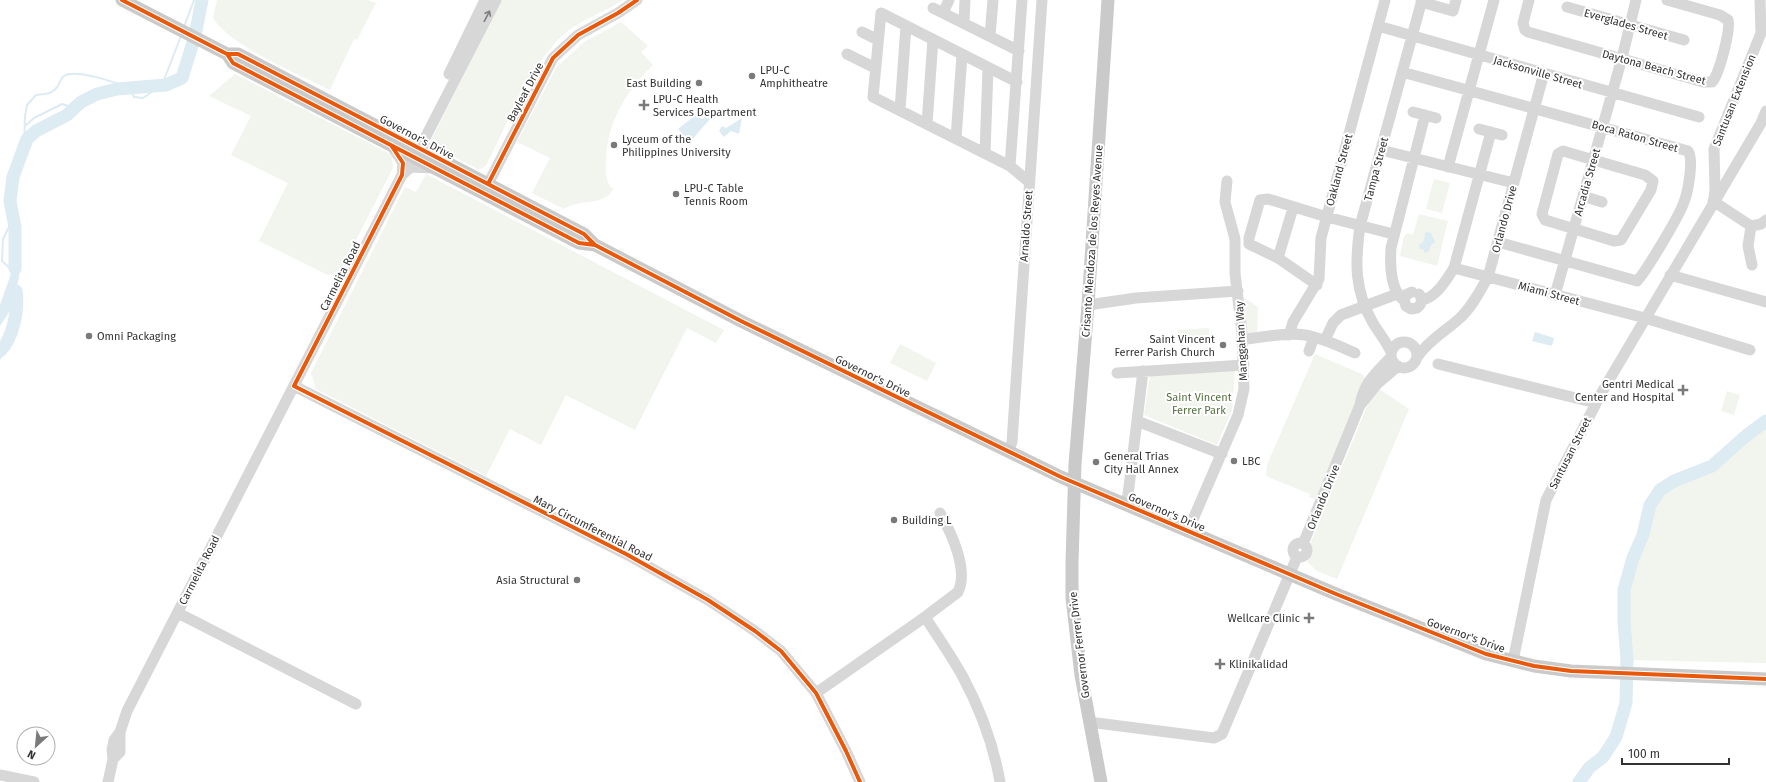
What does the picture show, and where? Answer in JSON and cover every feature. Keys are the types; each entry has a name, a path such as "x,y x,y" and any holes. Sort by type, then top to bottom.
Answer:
{"main road":[{"name":"Governor's Drive","path":"122,0 397,142 437,169 580,243 595,245"},
{"name":"Crisanto Mendoza de los Reyes Avenue","path":"1074,483 1088,306 1108,0"},
{"name":"Governor's Drive","path":"397,142 431,153 584,234 595,245 741,321 1008,452 1074,483 1481,653 1559,670 1766,679"},
{"name":"Governor Ferrer Drive","path":"1074,483 1072,598 1081,674 1101,782"}],"street":[{"path":"402,175 403,163 397,142 412,141 416,139 485,0"},
{"path":"431,153 423,142 496,0"},
{"name":"Bayleaf Drive","path":"488,184 554,58 578,35 618,13 637,0"},
{"path":"949,0 938,10 1019,51"},
{"path":"964,23 965,0"},
{"path":"990,36 993,0"},
{"path":"1010,166 1022,0"},
{"name":"Arnaldo Street","path":"1008,452 1012,442 1042,0"},
{"name":"Oakland Street","path":"1289,335 1293,322 1317,285 1319,279 1321,238 1385,0"},
{"path":"1421,1 1453,11 1456,0"},
{"path":"1448,167 1494,0"},
{"name":"Daytona Beach Street","path":"1529,0 1523,23 1525,30 1702,82 1712,82 1715,78 1729,28 1728,20 1720,15 1667,0"},
{"name":"Arcadia Street","path":"1555,294 1622,58 1636,0"},
{"name":"Santusan Extension","path":"1713,201 1715,189 1714,149 1761,33 1760,0"},
{"name":"Tampa Street","path":"1393,351 1364,306 1357,277 1356,259 1360,226 1421,1"},
{"name":"Everglades Street","path":"1567,8 1684,40"},
{"path":"1017,82 881,13 873,97 1010,166 1029,182"},
{"path":"900,110 906,26"},
{"name":"Jacksonville Street","path":"1378,26 1699,117"},
{"path":"862,32 878,40"},
{"path":"927,124 933,39"},
{"path":"847,54 876,68"},
{"path":"956,138 962,54"},
{"path":"985,153 988,68"},
{"name":"Boca Raton Street","path":"1402,72 1688,151 1690,154 1690,169 1686,194 1680,211 1637,281 1498,242"},
{"name":"Orlando Drive","path":"1416,351 1461,317 1477,298 1488,277 1544,73"},
{"name":"Santusan Street","path":"1513,661 1546,500 1596,403 1713,201 1761,123 1766,111"},
{"path":"1414,112 1436,118"},
{"path":"1411,296 1390,259 1393,234 1425,115"},
{"path":"1479,129 1502,135"},
{"path":"1324,340 1336,318 1364,306 1411,296 1431,297 1447,278 1454,268 1491,132"},
{"path":"1381,150 1514,183"},
{"path":"1563,151 1645,175 1653,181 1653,185 1622,240 1614,241 1574,228 1542,218 1558,154 1563,151"},
{"path":"402,175 411,167 421,166 437,169"},
{"name":"Carmelita Road","path":"108,782 114,759 112,750 114,740 120,732 128,711 402,175"},
{"path":"1228,181 1224,202 1235,239 1235,273 1238,291"},
{"path":"1583,196 1602,202"},
{"path":"1317,285 1278,258 1252,246 1248,241 1260,200 1268,199 1327,218 1393,234"},
{"path":"1713,201 1751,226 1761,224 1766,220"},
{"path":"1278,258 1293,208"},
{"path":"1751,226 1748,246 1752,265"},
{"name":"Miami Street","path":"1454,268 1645,318 1750,350"},
{"path":"1670,275 1766,302"},
{"name":"Manggahan Way","path":"1088,306 1158,296 1238,291 1244,365 1244,389 1238,415 1188,531"},
{"path":"1246,339 1289,335 1314,337 1355,353"},
{"path":"1309,351 1314,337"},
{"path":"1408,342 1416,351 1414,364 1402,368 1398,366 1393,351 1408,342"},
{"name":"Orlando Drive","path":"1289,574 1297,557 1302,558 1306,554 1307,548 1303,544 1360,405 1363,390 1393,351"},
{"path":"1438,364 1596,403"},
{"path":"1117,373 1244,365"},
{"name":"Orlando Drive","path":"1360,405 1376,384 1398,366"},
{"path":"1124,504 1128,495 1143,371"},
{"name":"Mary Circumferential Road","path":"294,386 626,554 708,600 755,631 781,651 816,693 860,782"},
{"path":"1137,421 1222,454"},
{"path":"816,693 925,617 958,592 961,586 960,568 953,536 940,513"},
{"path":"1090,722 1214,738 1219,737 1222,734 1289,574"},
{"path":"178,612 356,704"},
{"path":"925,617 963,678 982,722 998,768 1000,782"},
{"path":"0,775 12,780 34,782"}],"green space":[{"path":"217,0 368,0 376,3 357,40 354,39 330,90 267,59 234,39 222,29 213,18"},
{"path":"502,0 623,0 569,30 556,42 532,74 512,111 487,164 483,168 478,169 429,144"},
{"path":"621,22 648,46 641,52 653,65 626,97 614,121 607,148 606,173 609,185 611,188 614,188 604,198 578,203 564,209 532,193 550,158 517,142 556,68 584,42"},
{"path":"235,74 392,155 393,168 340,271 328,275 259,241 288,183 231,155 251,116 209,96"},
{"path":"426,174 724,330 716,343 687,328 635,430 566,395 541,445 510,429 486,476 316,389 311,373 405,187 416,192"},
{"path":"1434,179 1450,183 1442,213 1426,209"},
{"path":"1419,214 1448,221 1437,266 1400,256 1404,236 1408,233 1413,235"},
{"path":"1243,297 1258,307 1257,333 1245,335"},
{"path":"1209,328 1210,344 1179,346 1178,330"},
{"path":"900,344 936,363 927,381 890,363"},
{"path":"1315,354 1362,374 1366,380 1315,499 1309,497 1310,494 1266,476 1267,465"},
{"name":"Saint Vincent Ferrer Park","path":"1235,369 1232,410 1217,445 1144,415 1150,375"},
{"path":"1379,389 1409,409 1337,579 1317,571 1307,562 1311,542 1370,399"},
{"path":"1727,391 1740,395 1734,415 1721,411"},
{"path":"1766,422 1766,663 1627,660 1624,622 1624,590 1633,558 1643,535 1650,505 1660,490 1674,481 1712,467 1747,435"}],"shaded area":[{"path":"706,113 710,119 690,142 678,129 697,114 702,119 705,117 702,114"},
{"path":"742,118 739,134 731,131 724,137 719,131 722,126 726,128"},
{"path":"15,227 19,277 13,306 0,326 0,305 14,265"},
{"path":"1425,233 1431,233 1435,242 1431,245 1429,251 1425,253 1423,249 1420,249 1419,245 1424,241"},
{"path":"18,302 11,339 0,360 0,344 11,327"},
{"path":"1535,332 1554,338 1552,346 1532,341"}],"waterway":[{"path":"184,27 194,0"},
{"path":"15,269 15,227 10,201 13,177 27,139 36,131 67,115 81,102 97,94 117,89 166,85 182,78 195,36 202,0"},
{"path":"24,147 25,116 27,105 36,95 52,92 64,76 69,74 77,74 96,77 130,88 134,97 143,98 162,85 181,36"},
{"path":"25,126 34,118 62,104 75,108"},
{"path":"12,212 9,227 3,239 2,261 12,270"},
{"path":"0,351 5,346 12,331 17,306 16,291"},
{"path":"1579,782 1589,768 1603,757 1616,737 1626,703 1627,660 1624,622 1624,590 1633,558 1643,535 1650,505 1660,490 1674,481 1712,466 1747,435 1766,421"}],"cycle path":[{"path":"122,0 227,54 238,54 584,234 595,245 741,321 1061,477 1336,594 1486,654 1534,666 1571,671 1766,679"},
{"path":"488,184 553,58 578,35 618,13 637,0"},
{"path":"227,54 233,63 579,243 595,245"},
{"path":"391,145 403,163 402,175 294,386 626,554 708,600 755,631 781,651 816,693 860,782"}],"place":[{"name":"LPU-C Amphitheatre","path":"752,76"},
{"name":"East Building","path":"699,83"},
{"name":"LPU-C Health Services Department","path":"644,105"},
{"name":"Lyceum of the Philippines University","path":"614,145"},
{"name":"LPU-C Table Tennis Room","path":"676,194"},
{"name":"Omni Packaging","path":"89,336"},
{"name":"Saint Vincent Ferrer Parish Church","path":"1223,345"},
{"name":"Gentri Medical Center and Hospital","path":"1683,390"},
{"name":"LBC","path":"1234,461"},
{"name":"General Trias City Hall Annex","path":"1096,462"},
{"name":"Building L","path":"894,520"},
{"name":"Asia Structural","path":"577,580"},
{"name":"Wellcare Clinic","path":"1309,618"},
{"name":"Klinikalidad","path":"1220,664"}]}
